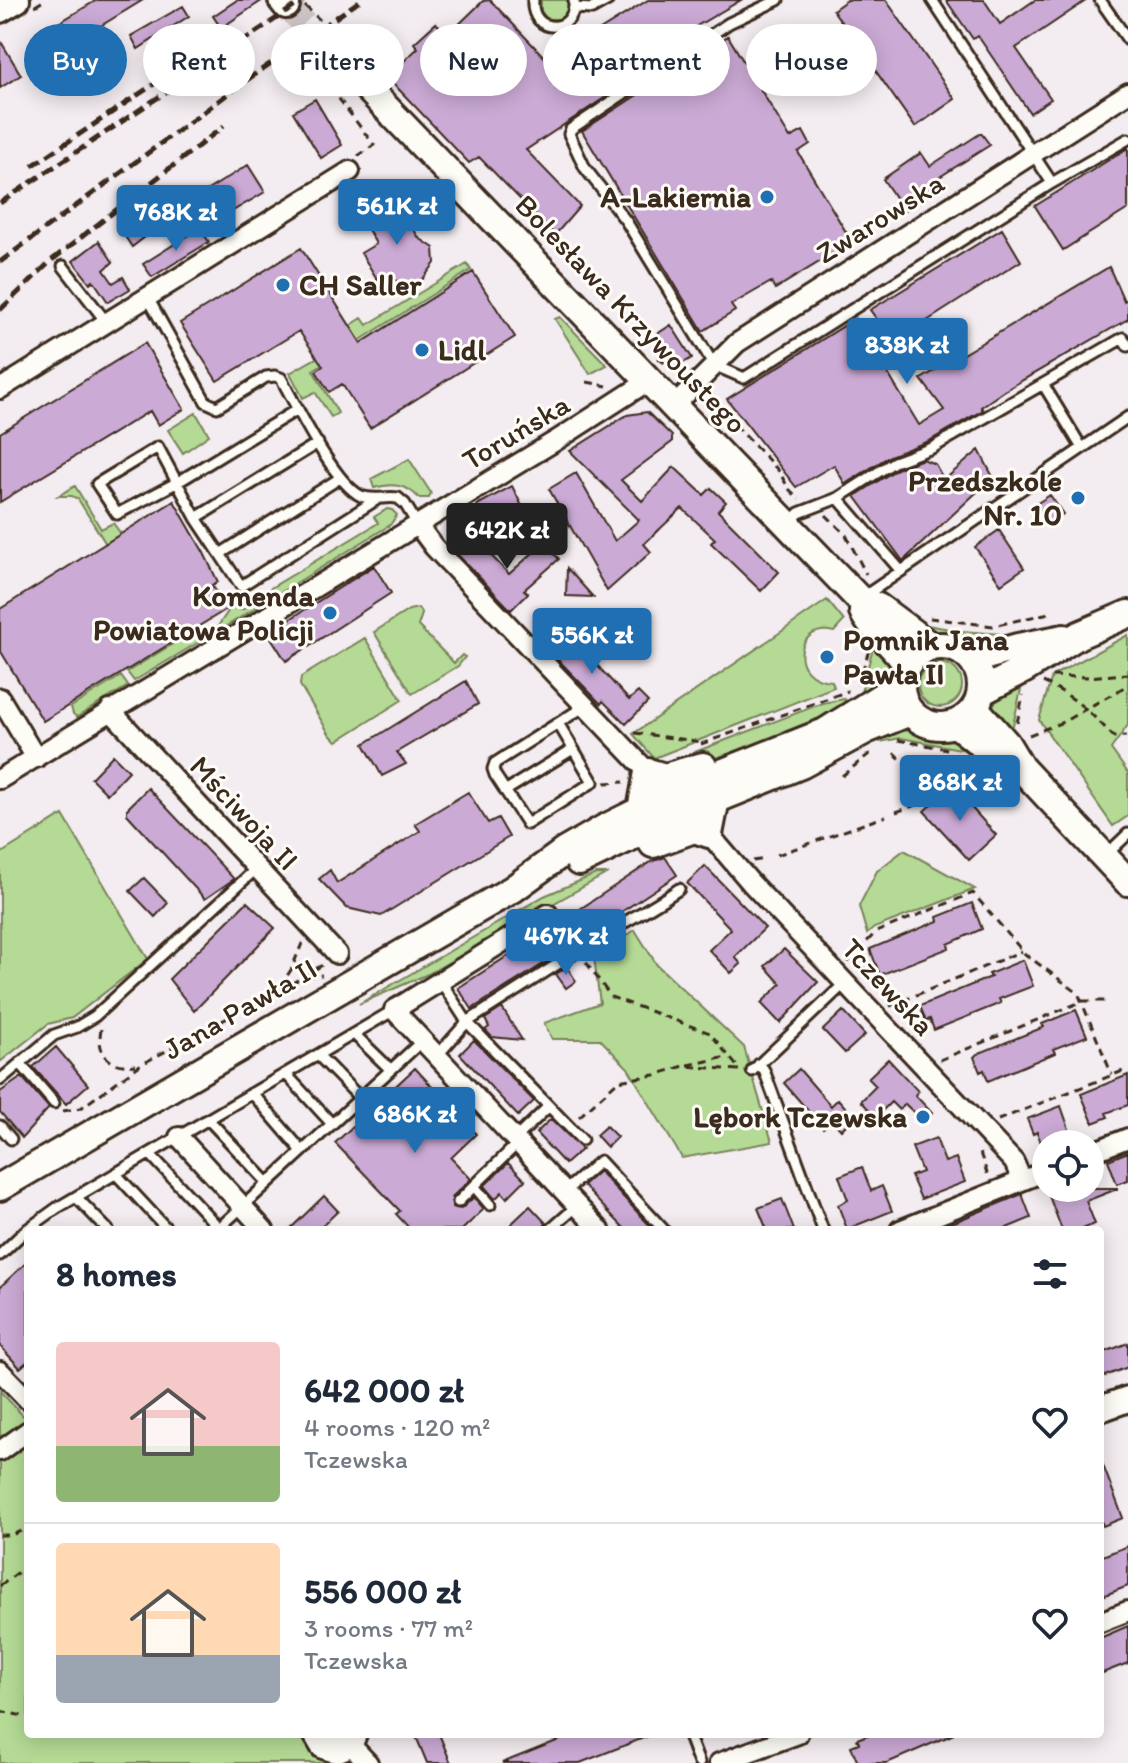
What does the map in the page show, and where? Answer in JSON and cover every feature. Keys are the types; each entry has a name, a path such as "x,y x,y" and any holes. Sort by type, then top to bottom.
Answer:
{"main road":[{"name":"Bolesława Krzywoustego","path":"382,96 787,525 869,590 878,607 932,647"},
{"name":"Bolesława Krzywoustego","path":"869,590 865,617 892,643 904,674"},
{"path":"971,708 980,675 972,660 946,646 932,647 918,653 904,674 903,699 910,712 923,723 939,727 971,708 1079,635 1128,614"},
{"path":"972,660 1079,635"},
{"name":"Jana Pawła II","path":"0,1187 513,889 565,851 641,810 747,762 825,732 860,712 904,674"},
{"path":"971,708 1006,743 1021,768 1128,882"},
{"name":"Jana Pawła II","path":"513,889 801,765 866,730 910,712"},
{"path":"641,810 648,772 665,777 700,767 747,762"},
{"path":"544,877 579,876 678,833 694,829 709,834 716,799"}],"street":[{"path":"0,10 17,0"},
{"name":"Zwarowska","path":"675,405 737,343 1128,93"},
{"path":"0,389 350,171"},
{"name":"Toruńska","path":"0,779 417,524 553,434 650,380"},
{"path":"417,524 434,547 648,772"},
{"path":"0,698 36,758"},
{"name":"Mściwoja II","path":"110,710 337,954"},
{"name":"Tczewska","path":"709,834 751,883 1014,1162 1022,1180"},
{"path":"548,914 394,1010 596,1226"},
{"path":"179,1137 260,1226"},
{"path":"1104,1147 1128,1138"},
{"path":"910,1226 1032,1176"},
{"path":"0,1371 24,1396"},
{"path":"1104,1408 1127,1401"},
{"path":"0,1451 24,1434"},
{"path":"1104,1620 1128,1611"},
{"path":"719,1763 787,1738"},
{"path":"318,1748 336,1750 352,1739 368,1763"}],"lane":[{"path":"533,0 533,13 549,26 563,24 572,14 574,4 592,9 608,0"},
{"path":"778,0 729,23 571,129 569,134 585,168 626,221 708,371 744,378 1052,183 1128,139"},
{"path":"932,0 1052,183"},
{"path":"1100,0 1128,40"},
{"path":"63,266 107,323"},
{"path":"148,298 211,406 217,407 266,377 281,378 340,478 359,495 398,498 417,524"},
{"path":"787,525 810,507 838,498 894,462 932,448 1123,338 1128,346"},
{"path":"1043,384 1082,448"},
{"path":"298,409 178,482 117,514 97,484 158,447 178,482 196,518 241,586 379,498"},
{"path":"869,590 1128,417"},
{"path":"196,518 318,443"},
{"path":"220,554 340,478"},
{"path":"838,498 901,571"},
{"path":"558,723 593,782 527,824 493,769 495,763 558,723 585,706"},
{"path":"505,791 573,749"},
{"path":"1105,856 1128,834"},
{"path":"0,1080 54,1035 77,1027 105,1006 257,868"},
{"path":"436,1057 467,1022 607,931 644,914 679,889"},
{"path":"548,914 575,953"},
{"path":"822,1226 764,1070 756,1067 841,978"},
{"path":"440,980 467,1022 582,1140"},
{"path":"32,1226 57,1208 394,1010"},
{"path":"354,1034 391,1070"},
{"path":"221,1226 422,1041"},
{"path":"318,1055 360,1098"},
{"path":"20,1063 54,1103"},
{"path":"286,1074 332,1124"},
{"path":"252,1093 302,1151"},
{"path":"458,1202 549,1106"},
{"path":"208,1119 268,1183"},
{"path":"0,1126 11,1139"},
{"path":"150,1154 215,1226"},
{"path":"564,1192 600,1161 660,1226"},
{"path":"116,1174 164,1226"},
{"path":"474,1186 490,1205"},
{"path":"76,1197 104,1226"},
{"path":"554,1226 577,1206"},
{"path":"0,1255 24,1232"},
{"path":"690,1738 699,1763"}],"path":[{"path":"289,2 313,24"},
{"path":"337,96 374,145"},
{"path":"650,351 671,368 708,371 714,403 778,470 797,498 830,519 846,535 869,590"},
{"path":"587,382 610,386"},
{"path":"926,617 993,626 1049,613"},
{"path":"692,747 852,689 861,680 870,644"},
{"path":"1126,736 1114,737 1087,709 1064,691 1040,679 1128,674"},
{"path":"1029,735 1063,722 1128,685"},
{"path":"1017,733 1018,713 1026,688"},
{"path":"623,731 705,743"},
{"path":"890,741 963,752"},
{"path":"842,776 874,750"},
{"path":"894,753 916,774"},
{"path":"896,812 932,796 944,781"},
{"path":"922,785 932,796"},
{"path":"777,855 886,816"},
{"path":"841,978 854,956 876,932 973,893 1022,951 1078,993 1112,1075"},
{"path":"276,992 302,947 305,920"},
{"path":"875,1014 1022,951"},
{"path":"54,1103 61,1111 81,1108 140,1065 304,977 337,954"},
{"path":"854,956 896,1003"},
{"path":"591,970 611,997 710,1033 739,1070"},
{"path":"304,977 330,974"},
{"path":"928,1070 941,1059 1083,1001 1110,1001"},
{"path":"105,1006 99,1038 103,1057 110,1063 140,1065"},
{"path":"569,1126 618,1081 728,1056"},
{"path":"684,1066 739,1070 756,1067"},
{"path":"981,1127 1128,1069"},
{"path":"0,1535 12,1535 24,1530"},
{"path":"0,1586 24,1568"},
{"path":"0,1711 24,1716"}],"green space":[{"path":"541,0 567,0 568,11 562,19 547,19 541,11"},
{"path":"467,264 471,270 313,370 338,413 331,417 315,392 303,398 290,373 316,358 314,353 336,340 334,336 362,318 367,325"},
{"path":"560,317 607,365 590,374 555,319"},
{"path":"196,413 209,435 183,453 168,430"},
{"path":"409,459 431,493 429,498 419,498 398,486 374,488 371,479"},
{"path":"75,486 101,529 113,523 121,534 106,544 78,499 58,496"},
{"path":"387,509 397,515 390,525 212,635 231,607 241,610 257,603 261,594 378,523 374,517"},
{"path":"827,600 844,621 834,632 821,631 811,635 804,643 802,652 808,671 818,678 832,681 834,687 654,758 633,734"},
{"path":"418,608 422,614 418,626 454,663 462,655 465,657 458,666 412,694 374,632 409,610"},
{"path":"921,624 1001,634 1006,638 987,643 922,631"},
{"path":"197,629 204,639 134,681 127,672"},
{"path":"1128,635 1128,725 1111,749 1128,773 1128,816 1113,826 1039,720 1052,676"},
{"path":"876,637 892,660 883,685 860,696"},
{"path":"365,638 402,700 337,741 330,735 300,685 301,677"},
{"path":"940,663 955,670 962,685 955,700 940,707 925,700 918,685 925,670"},
{"path":"121,676 128,686 77,717 73,714 71,707"},
{"path":"1022,685 1010,730 991,712 999,698"},
{"path":"844,699 847,707 729,754 682,766 664,766 823,703"},
{"path":"901,730 951,736 982,753 901,738 880,742 874,737"},
{"path":"63,815 148,959 72,1018 48,1024 0,1062 0,854"},
{"path":"904,850 975,889 874,928 867,934 859,906 877,871"},
{"path":"596,874 606,874 428,974 359,1004 544,896"},
{"path":"635,930 657,965 744,1047 772,1142 682,1158 628,1068 600,1039 552,1039 544,1023 600,1003 594,957"},
{"path":"0,1391 24,1417 24,1738 307,1738 328,1763 0,1763"}],"building":[{"path":"97,0 143,0 104,24 57,24"},
{"path":"237,0 263,0 227,24 218,24 213,16"},
{"path":"490,0 513,24 459,24 483,1"},
{"path":"648,0 741,0 700,24 610,24"},
{"path":"847,0 886,0 955,99 915,127 877,73 877,24 843,24 833,10"},
{"path":"946,0 984,0 1000,24 1035,0 1087,0 1016,48 1051,99 1030,113 978,36 973,39"},
{"path":"183,6 189,16 177,24 152,24"},
{"path":"143,29 143,46 138,49 131,36"},
{"path":"420,38 420,96 527,96 527,39 543,56 543,96 607,96 526,150 580,206 555,235 479,157 469,163 404,95 404,61 418,48 414,43"},
{"path":"730,39 746,66 746,96 764,96 790,138 803,131 810,144 798,152 852,242 775,289 771,282 731,305 735,311 703,331 582,131 636,96 730,96"},
{"path":"0,40 21,75 0,88"},
{"path":"315,99 342,145 321,158 293,112"},
{"path":"981,133 990,145 938,178 943,185 904,211 883,179 921,153 930,166"},
{"path":"1128,148 1128,209 1063,250 1035,206"},
{"path":"248,165 265,192 214,222 198,196"},
{"path":"161,195 176,213 132,247 118,226"},
{"path":"396,200 413,223 411,225 419,238 434,248 435,263 422,280 411,283 391,280 382,287 361,253 376,244 363,220"},
{"path":"200,228 209,242 152,277 143,264"},
{"path":"1002,229 1021,261 894,342 870,310"},
{"path":"99,241 113,262 104,270 113,283 123,277 130,289 108,302 93,280 90,283 73,261"},
{"path":"301,248 361,343 473,272 515,337 370,428 342,384 329,392 316,371 323,366 299,331 217,381 180,323"},
{"path":"1109,267 1124,301 1128,299 1128,319 1004,391 981,407 983,410 929,441 890,456 845,484 834,465 796,487 727,399 855,319 919,425 944,410 921,379"},
{"path":"671,325 692,358 678,366 657,334"},
{"path":"145,343 184,409 158,425 150,411 0,502 0,433"},
{"path":"647,412 672,436 672,442 621,480 642,501 674,467 704,495 711,488 726,502 718,511 779,572 761,591 711,543 715,539 682,508 644,544 651,552 607,591 549,489 576,473 615,541 639,520 570,451 627,415"},
{"path":"979,450 993,477 903,561 855,496 897,469 923,459 935,464 944,480"},
{"path":"512,486 523,508 488,527 477,505"},
{"path":"1050,495 1063,514 1048,524 1036,504"},
{"path":"174,501 204,553 218,582 212,585 227,609 43,721 0,650 0,609"},
{"path":"999,530 1024,568 1001,584 975,547"},
{"path":"473,537 509,574 544,543 559,559 524,590 528,593 511,610 456,553"},
{"name":"Komenda Powiatowa Policji","path":"374,566 391,593 286,661 268,633"},
{"path":"567,568 593,597 566,596"},
{"path":"561,626 629,700 638,692 648,702 626,724 603,701 601,704 542,643"},
{"path":"466,681 478,704 397,752 406,764 382,776 364,744"},
{"path":"113,755 129,771 107,794 91,778"},
{"path":"952,786 996,835 969,860 924,811"},
{"path":"148,788 234,879 205,899 127,814 127,809"},
{"path":"468,792 488,823 498,818 509,837 381,916 347,908 319,879 330,870 337,883 420,831 415,824"},
{"path":"665,857 677,875 591,932 577,911 651,862"},
{"path":"705,866 765,928 735,957 741,964 731,973 709,950 731,929 687,883"},
{"path":"144,878 168,903 155,917 130,891"},
{"path":"247,902 275,928 194,1011 169,979"},
{"path":"972,903 982,929 948,944 949,948 880,975 870,949 938,921 937,917"},
{"path":"545,932 559,954 472,1009 458,988"},
{"path":"784,949 818,982 780,1023 761,1003 781,984 765,966"},
{"path":"1023,960 1033,986 999,999 1001,1003 934,1030 930,1019 926,1021 920,1006 991,977 989,974"},
{"path":"567,967 576,981 566,988 556,974"},
{"path":"502,1008 522,1040 492,1037 485,1030 489,1027 485,1019"},
{"path":"1076,1010 1087,1036 988,1081 984,1070 980,1072 974,1057 977,1054 1044,1027 1042,1024"},
{"path":"843,1011 865,1035 845,1053 823,1030"},
{"path":"474,1040 534,1101 518,1116 460,1054"},
{"path":"56,1047 88,1085 66,1104 33,1067"},
{"path":"888,1059 918,1091 915,1095 932,1113 924,1122 905,1104 899,1110 891,1102 876,1117 861,1101 876,1086 868,1078"},
{"path":"415,1068 476,1134 451,1158 471,1179 452,1197 452,1207 461,1209 474,1197 484,1209 466,1226 407,1226 396,1214 400,1211 335,1143"},
{"path":"799,1069 831,1106 838,1099 854,1117 841,1130 832,1120 823,1128 784,1083"},
{"path":"1128,1075 1128,1105 1106,1113 1108,1117 1093,1123 1081,1094"},
{"path":"22,1077 49,1108 22,1138 0,1112 0,1092"},
{"path":"1061,1106 1069,1130 1032,1132 1027,1119"},
{"path":"551,1119 582,1149 565,1164 536,1133"},
{"path":"606,1126 617,1137 607,1147 596,1135"},
{"path":"936,1138 945,1162 956,1158 965,1182 921,1199 911,1176 922,1172 912,1147"},
{"path":"1128,1152 1128,1180 1117,1184 1108,1160"},
{"path":"508,1163 525,1180 507,1198 502,1192 495,1199 484,1186"},
{"path":"862,1167 871,1191 882,1186 892,1211 854,1226 846,1226 838,1205 848,1200 839,1176"},
{"path":"599,1171 650,1226 622,1226 583,1185"},
{"path":"1104,1188 1117,1189 1104,1194"},
{"path":"1022,1194 1031,1218 1012,1226 945,1226"},
{"path":"324,1196 338,1211 322,1226 293,1226"},
{"path":"782,1199 792,1226 765,1226 758,1208"},
{"path":"1051,1202 1086,1202 1095,1224 1060,1226"},
{"path":"530,1206 546,1223 545,1226 509,1226"},
{"path":"24,1265 24,1364 20,1368 0,1346 0,1287"},
{"path":"1128,1343 1128,1367 1104,1376 1104,1352"},
{"path":"1104,1468 1123,1518 1104,1526"},
{"path":"1128,1546 1128,1586 1104,1595 1104,1555"},
{"path":"1128,1626 1128,1663 1104,1672 1104,1636"},
{"path":"417,1738 441,1738 451,1763 427,1763"},
{"path":"564,1738 643,1738 580,1763 502,1763"},
{"path":"945,1738 887,1763 858,1763 851,1746 859,1743 857,1739"}],"tunnel":[{"path":"286,5 305,24"}],"railway":[{"path":"0,203 304,0"},
{"path":"0,262 361,0"},
{"path":"32,166 143,91"},
{"path":"0,310 52,260 224,126"}],"place":[{"name":"A-Lakiernia","path":"767,197"},
{"name":"CH Saller","path":"283,285"},
{"name":"Lidl","path":"422,350"},
{"name":"Przedszkole Nr. 10","path":"1078,498"},
{"name":"Komenda Powiatowa Policji","path":"330,613"},
{"name":"Pomnik Jana Pawła II","path":"827,657"},
{"name":"Lębork Tczewska","path":"923,1117"}]}
